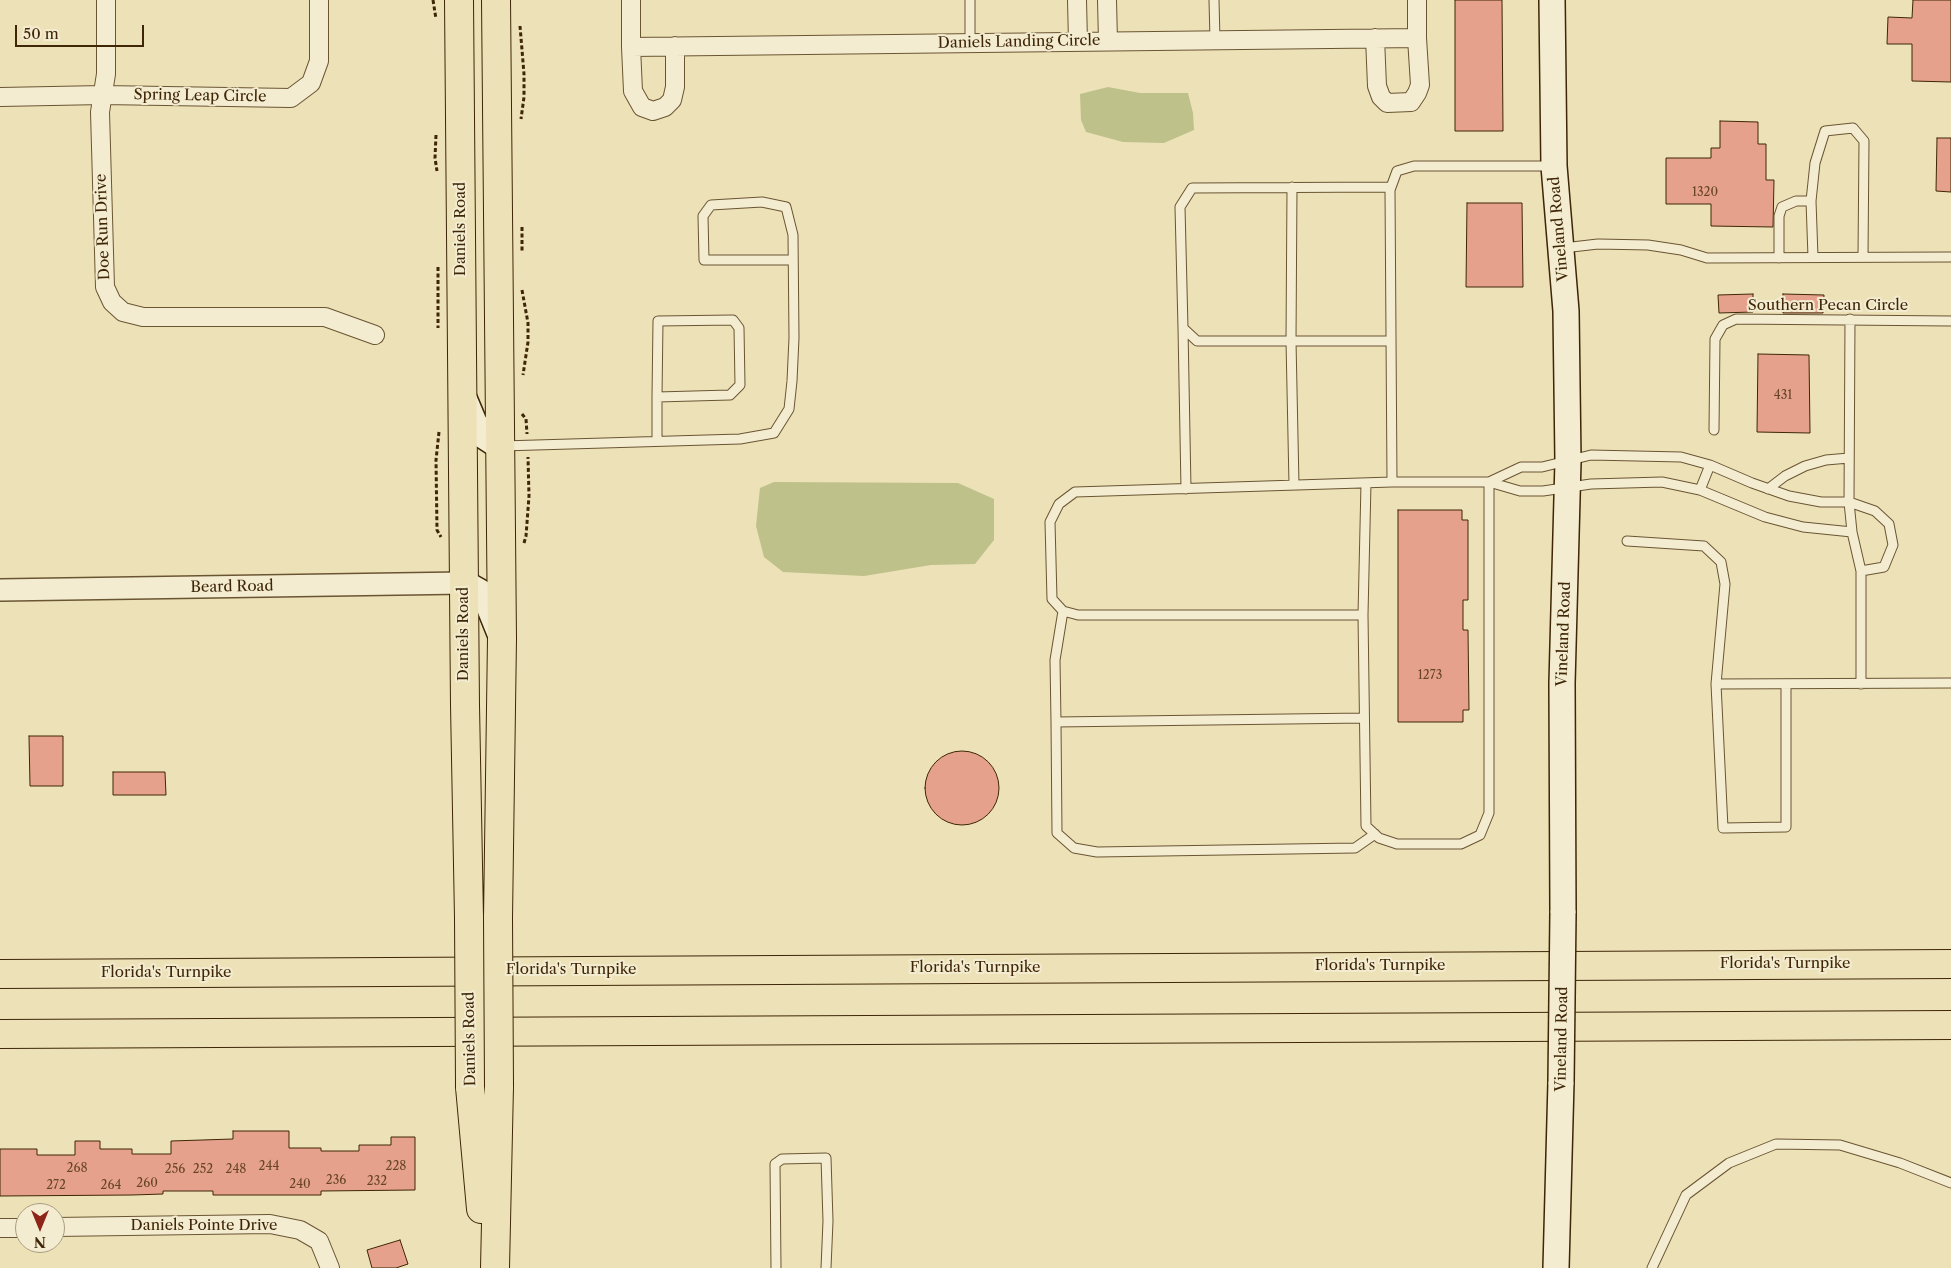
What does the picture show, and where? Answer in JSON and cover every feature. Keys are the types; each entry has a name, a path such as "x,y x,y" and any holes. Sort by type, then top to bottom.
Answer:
{"main road":[{"name":"Daniels Road","path":"459,0 470,1087 486,1268"},
{"name":"Daniels Road","path":"495,1268 499,1086 498,918 502,638 496,0"},
{"name":"Vineland Road","path":"1552,0 1554,166 1566,311 1568,461 1562,683 1563,912 1556,1268"},
{"path":"462,394 482,435 499,446"},
{"path":"464,584 480,592 488,604 502,638"},
{"name":"Florida's Turnpike","path":"0,974 1951,964"},
{"path":"0,1034 1951,1024"}],"street":[{"name":"Doe Run Drive","path":"106,0 106,74 100,112 105,287 112,302 123,312 142,317 325,317 375,335"},
{"name":"Spring Leap Circle","path":"0,97 103,95 291,98 311,83 319,61 319,0"},
{"path":"631,0 633,91 642,107 653,112 665,108 672,100 675,87 675,46"},
{"path":"1078,0 1078,42"},
{"path":"1107,0 1108,41"},
{"path":"1375,38 1377,86 1381,98 1387,103 1410,102 1420,85 1417,0"},
{"name":"Daniels Landing Circle","path":"631,47 1417,38"},
{"name":"Beard Road","path":"0,590 464,584"},
{"name":"Daniels Pointe Drive","path":"65,1227 270,1224 300,1230 319,1241 330,1268"},
{"path":"0,1228 15,1228"}],"lane":[{"path":"970,0 970,43"},
{"path":"1214,0 1215,40"},
{"path":"1813,257 1811,201 1815,163 1825,131 1853,128 1864,141 1863,257"},
{"path":"1392,482 1390,190 1397,171 1414,166 1554,166"},
{"path":"1186,489 1180,207 1192,188 1391,186"},
{"path":"1292,187 1294,485"},
{"path":"1779,258 1779,216 1782,207 1796,201 1811,201"},
{"path":"499,446 740,439 774,433 790,409 792,381 794,338 793,235 786,207 762,202 711,205 703,216 704,260 792,260"},
{"path":"1560,248 1598,244 1648,245 1681,250 1707,258 1951,257"},
{"name":"Southern Pecan Circle","path":"1714,430 1715,339 1723,325 1736,319 1951,321"},
{"path":"1850,319 1849,502 1852,532 1862,571 1862,684"},
{"path":"657,441 658,321 733,320 739,328 740,385 730,395 658,397"},
{"path":"1184,328 1197,342 1391,341"},
{"path":"1489,482 1521,468 1542,467 1591,455 1681,457 1710,465 1789,496 1821,502 1849,502 1875,511 1889,524 1893,544 1884,567 1862,571"},
{"path":"1768,489 1785,476 1805,466 1826,460 1849,458"},
{"path":"1700,490 1710,465"},
{"path":"1362,615 1078,615 1063,611 1052,599 1050,522 1059,504 1075,492 1392,482 1489,482 1520,491 1543,491 1591,484 1662,482 1700,490 1765,517 1802,527 1852,532"},
{"path":"1366,483 1362,615 1366,826 1379,838 1397,844 1461,844 1480,835 1489,813 1489,482"},
{"path":"1627,541 1704,546 1721,562 1725,584 1716,684 1723,828 1786,827 1786,684"},
{"path":"1063,611 1055,660 1057,833 1074,848 1098,852 1355,848 1375,834"},
{"path":"1716,684 1951,683"},
{"path":"1056,722 1364,718"},
{"path":"1652,1268 1686,1195 1729,1163 1776,1144 1840,1145 1900,1163 1951,1183"},
{"path":"776,1268 775,1164 782,1159 826,1158 828,1221 826,1268"}],"green space":[{"path":"1108,87 1140,93 1188,93 1193,113 1194,130 1164,143 1123,142 1086,132 1081,120 1080,94"},
{"path":"774,482 958,483 994,499 994,540 975,564 931,565 864,576 783,572 764,557 756,526 760,488"}],"building":[{"path":"1455,0 1502,0 1503,131 1455,131"},
{"path":"1913,0 1951,0 1951,82 1912,81 1912,44 1887,44 1888,17 1912,18"},
{"path":"1720,121 1758,122 1758,144 1766,144 1766,180 1774,180 1773,227 1711,226 1711,204 1666,204 1666,158 1711,158 1711,148 1720,148"},
{"path":"1937,138 1951,138 1951,192 1936,191"},
{"path":"1467,203 1522,203 1523,287 1466,287"},
{"path":"1753,294 1753,312 1719,313 1718,295"},
{"path":"1783,294 1824,295 1823,313 1783,313"},
{"path":"1758,354 1809,355 1810,433 1757,432"},
{"path":"1398,510 1462,510 1462,520 1468,520 1468,600 1463,600 1463,630 1468,630 1469,710 1463,710 1463,722 1398,722"},
{"path":"29,736 63,736 63,786 30,786"},
{"path":"955,751 969,751 983,757 993,767 999,781 999,795 993,809 983,819 969,825 955,825 941,819 931,809 925,795 925,781 931,767 941,757"},
{"path":"113,772 165,772 166,795 113,795"},
{"path":"233,1131 289,1131 289,1148 321,1148 321,1151 359,1151 359,1145 391,1145 391,1137 415,1137 415,1190 321,1191 321,1195 213,1195 213,1191 163,1191 163,1194 132,1195 0,1196 0,1149 37,1149 37,1155 75,1155 75,1141 100,1141 100,1149 132,1149 132,1154 171,1154 171,1141 233,1139"},
{"path":"400,1240 408,1264 396,1268 372,1268 367,1250"}]}
